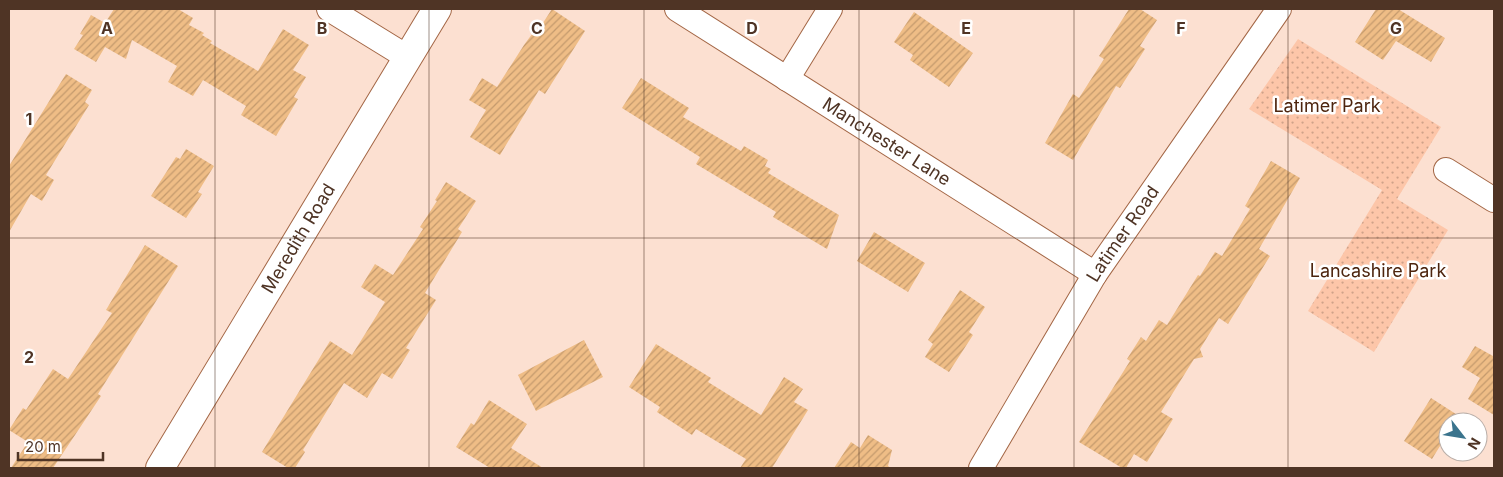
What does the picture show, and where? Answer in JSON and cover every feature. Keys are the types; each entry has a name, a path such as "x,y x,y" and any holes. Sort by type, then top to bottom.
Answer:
{"street":[{"path":"329,9 407,57"},
{"name":"Meredith Road","path":"160,468 437,9"},
{"name":"Manchester Lane","path":"677,9 1095,274"},
{"path":"787,79 830,9"},
{"name":"Latimer Road","path":"981,468 1095,274 1279,9"},
{"path":"1446,170 1494,200"}],"green space":[{"path":"1298,39 1441,127 1397,199 1448,230 1374,352 1308,311 1382,190 1249,109"}],"building":[{"path":"114,9 178,9 193,18 189,25 204,33 202,35 212,41 210,43 258,71 283,29 309,45 293,70 306,77 294,97 298,99 276,136 241,115 246,106 203,80 193,96 168,82 177,66 132,40 126,59 105,47 96,62 74,49 83,35 80,34 91,15 105,23"},
{"path":"552,9 585,31 545,94 539,90 500,155 470,137 486,110 469,100 482,78 497,87 524,45 535,30 539,29"},
{"path":"1129,9 1140,9 1157,20 1140,46 1145,49 1120,88 1116,86 1073,160 1045,143 1073,94 1079,98 1104,59 1099,56"},
{"path":"1376,9 1398,9 1445,38 1431,62 1396,41 1383,60 1355,42"},
{"path":"914,12 973,53 949,87 910,60 913,55 894,42"},
{"path":"66,74 92,90 85,102 89,105 46,175 54,180 42,201 31,194 9,232 9,166"},
{"path":"641,78 689,108 683,117 741,151 744,146 768,160 765,166 771,169 768,173 839,215 827,249 773,217 776,212 696,164 700,157 622,108"},
{"path":"186,149 214,166 198,192 202,194 186,218 151,196 176,157 180,159"},
{"path":"1271,161 1300,178 1259,249 1270,256 1228,324 1219,318 1200,349 1203,357 1194,359 1161,412 1173,419 1147,462 1134,454 1126,468 1122,468 1079,442 1130,361 1127,359 1141,337 1146,341 1159,320 1167,325 1198,275 1200,276 1215,252 1222,256 1250,209 1245,206"},
{"path":"446,182 476,201 458,229 462,232 425,293 436,300 406,348 410,350 392,379 382,373 367,398 344,383 303,450 305,452 295,468 288,468 262,452 330,341 352,355 385,302 361,287 375,264 393,275 423,229 420,227 437,201 435,200"},
{"path":"874,232 925,263 908,292 857,261"},
{"path":"145,245 178,266 98,394 101,396 53,468 11,468 28,442 9,430 23,408 26,410 53,369 68,379 112,313 106,310"},
{"path":"960,290 985,307 969,332 973,335 949,372 925,357 933,344 928,340"},
{"path":"584,340 603,377 536,411 518,375"},
{"path":"656,344 711,378 708,382 761,415 784,377 803,389 794,402 808,410 772,468 740,468 746,459 696,429 692,435 657,412 660,407 629,387"},
{"path":"1475,346 1493,356 1494,353 1494,415 1468,399 1480,378 1462,367"},
{"path":"1431,398 1453,412 1438,412 1438,449 1432,459 1404,441"},
{"path":"489,400 527,424 511,448 543,468 490,468 456,447 471,423 474,425"},
{"path":"868,435 892,450 888,466 891,468 834,468 851,442 860,448"}],"park label":[{"name":"Latimer Park","path":"1327,106"},
{"name":"Lancashire Park","path":"1378,271"}]}
